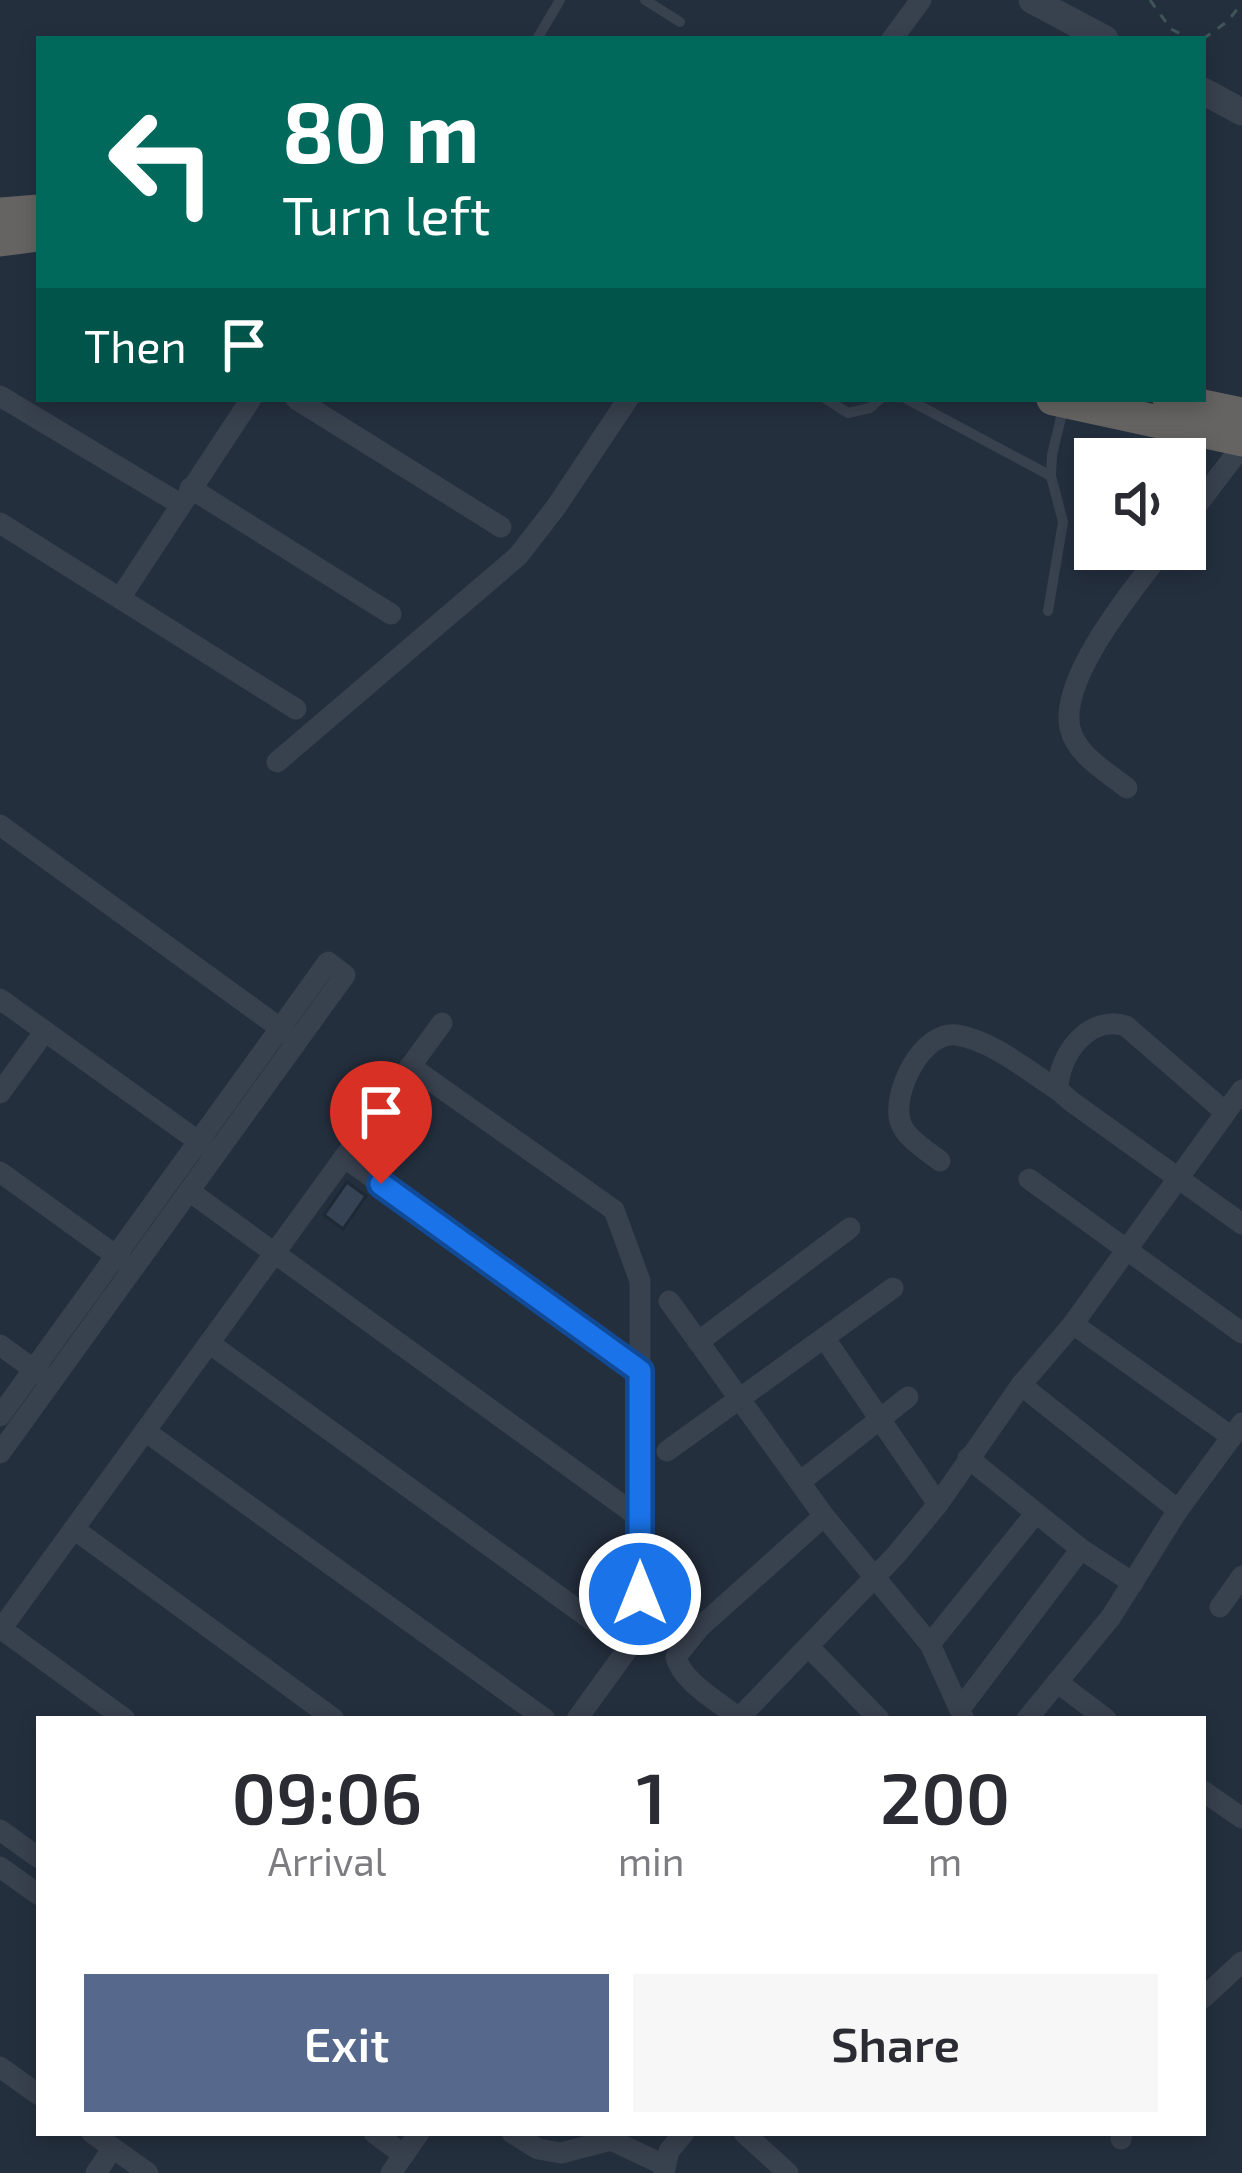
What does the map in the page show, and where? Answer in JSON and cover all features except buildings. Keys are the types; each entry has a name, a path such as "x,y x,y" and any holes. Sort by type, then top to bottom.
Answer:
{"highway":[{"path":"0,214 36,212"},
{"path":"0,240 36,235"},
{"path":"1068,402 1242,443"},
{"path":"1184,402 1242,414"}],"street":[{"path":"894,36 920,0"},
{"path":"1032,0 1099,36"},
{"path":"1206,94 1242,112"},
{"path":"0,396 391,614"},
{"path":"120,598 249,402"},
{"path":"301,402 501,527"},
{"path":"277,762 518,556 626,402"},
{"path":"1206,492 1242,443"},
{"path":"0,524 296,710"},
{"path":"1127,788 1084,754 1070,731 1069,704 1082,668 1150,570"},
{"path":"0,825 289,1035 43,1376 0,1453"},
{"path":"0,999 207,1147"},
{"path":"1058,1090 1063,1065 1076,1043 1093,1026 1112,1021 1126,1026 1226,1112"},
{"path":"121,1716 1,1629 442,1023"},
{"path":"0,1093 45,1031"},
{"path":"940,1161 914,1142 901,1124 899,1107 921,1052 938,1037 955,1035 985,1045 1058,1090 1242,1224"},
{"path":"410,1066 614,1210 640,1281 640,1632 580,1716"},
{"path":"741,1716 938,1504 1242,1090"},
{"path":"125,1262 189,1191 207,1147"},
{"path":"344,1157 640,1371"},
{"path":"0,1172 125,1262"},
{"path":"1029,1179 1242,1334"},
{"path":"189,1191 640,1517"},
{"path":"698,1342 850,1228"},
{"path":"667,1451 893,1288"},
{"path":"669,1301 824,1516 930,1644 962,1714 1081,1549"},
{"path":"1029,1716 1111,1618 1178,1510 1235,1440 1072,1324"},
{"path":"824,1340 938,1504"},
{"path":"209,1343 629,1647"},
{"path":"0,1345 43,1376"},
{"path":"0,1417 43,1376"},
{"path":"1021,1385 1178,1510"},
{"path":"800,1482 908,1397"},
{"path":"146,1431 541,1716"},
{"path":"968,1458 1081,1549 1133,1583"},
{"path":"930,1644 1035,1514"},
{"path":"734,1716 686,1675 676,1657 700,1628 824,1516"},
{"path":"74,1529 330,1716"},
{"path":"1220,1607 1242,1576"},
{"path":"809,1646 876,1716"},
{"path":"1057,1682 1102,1716"},
{"path":"1206,1792 1242,1818"},
{"path":"0,1830 36,1856"},
{"path":"0,1867 36,1893"},
{"path":"1206,1995 1242,1962"},
{"path":"0,2067 36,2093"},
{"path":"96,2136 148,2173"},
{"path":"376,2136 398,2164 417,2136"},
{"path":"517,2136 538,2150 561,2153 611,2140 664,2169 682,2136"},
{"path":"747,2136 788,2173"},
{"path":"96,2173 113,2148"}],"lane":[{"path":"539,36 560,0"},
{"path":"645,0 680,22"},
{"path":"831,402 848,412 877,402"},
{"path":"913,402 1051,476"},
{"path":"1048,611 1063,521 1051,476 1059,402"}],"path":[{"path":"1150,0 1171,29 1185,36"},
{"path":"1206,37 1242,3"}],"route":[{"path":"381,1184 640,1371 640,1594"}]}
